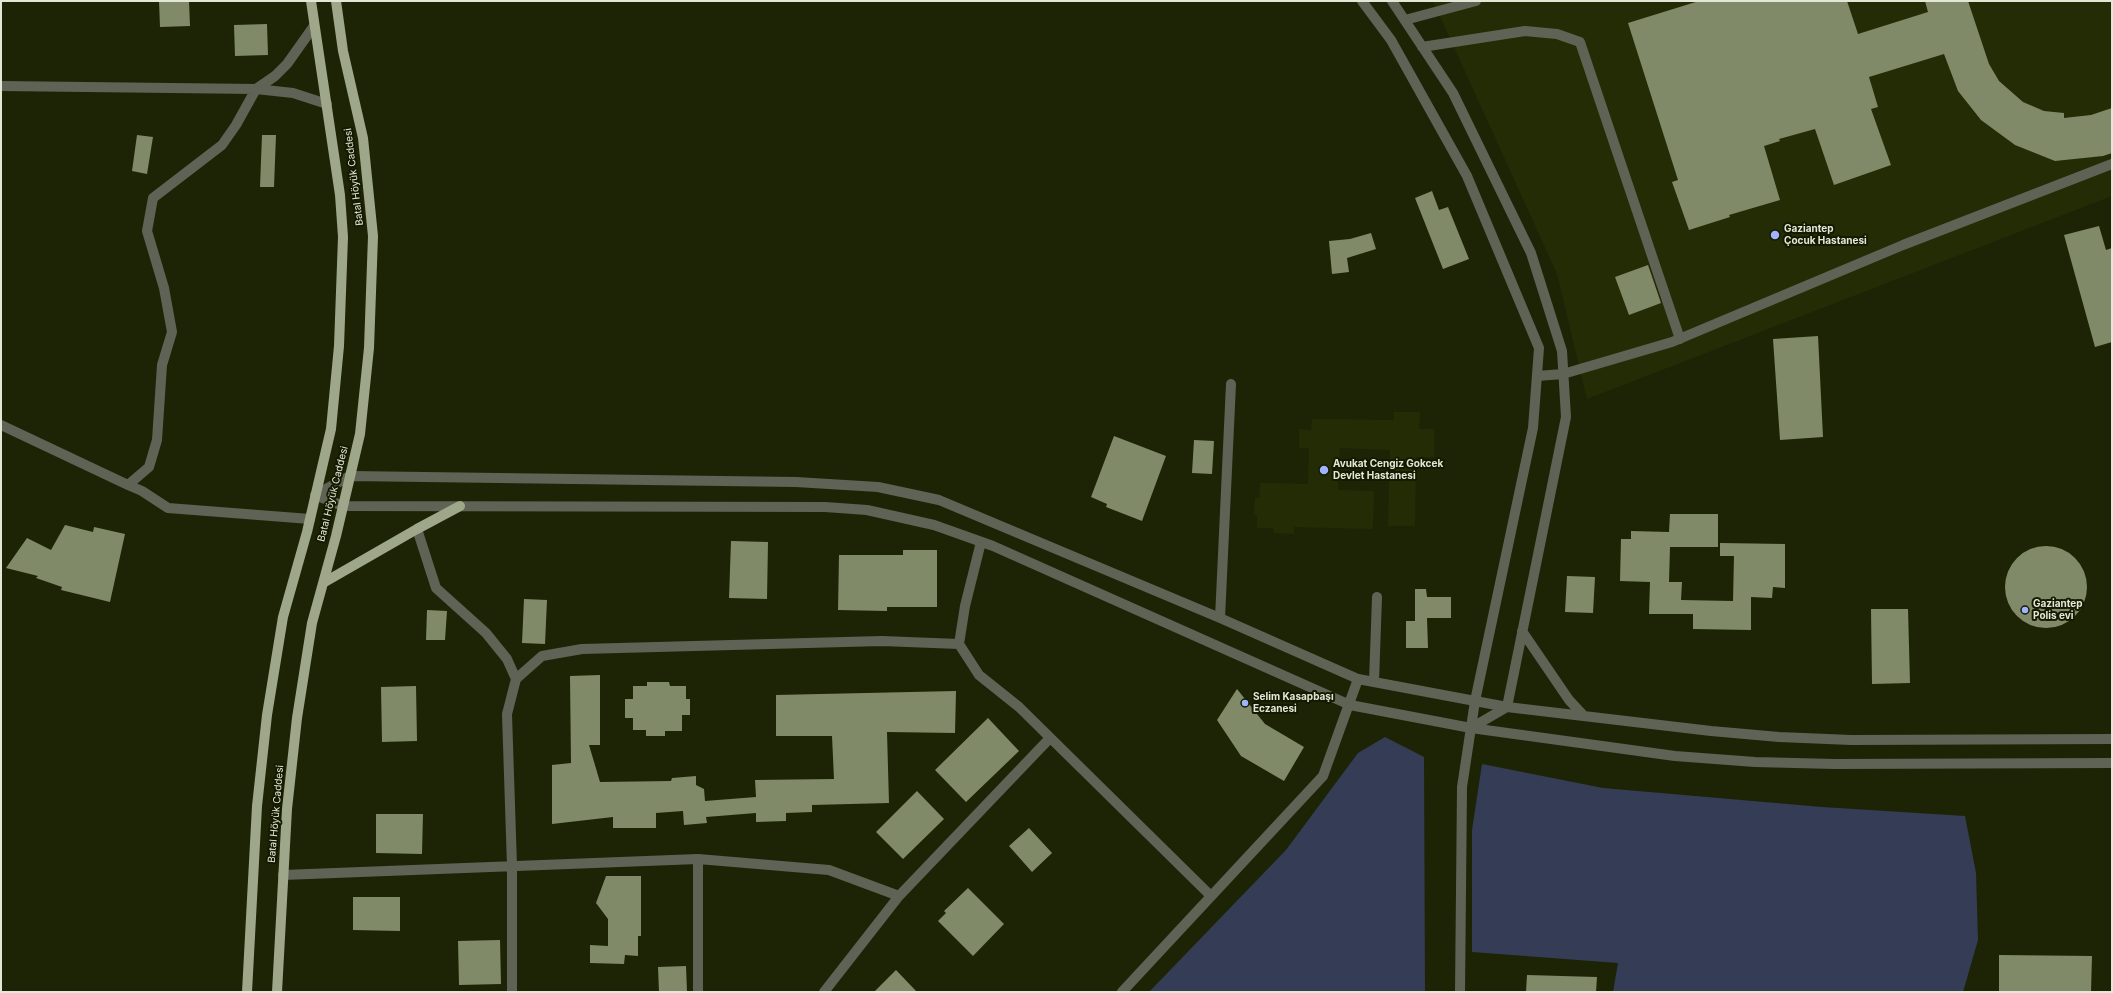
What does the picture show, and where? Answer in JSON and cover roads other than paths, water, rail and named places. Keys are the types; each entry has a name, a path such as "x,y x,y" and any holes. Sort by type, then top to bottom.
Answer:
{"main road":[{"name":"Batal Höyük Caddesi","path":"247,992 257,806 267,715 283,617 310,519 331,429 339,346 343,244 340,195 311,1"},
{"name":"Batal Höyük Caddesi","path":"276,992 287,809 297,718 312,623 343,506 360,434 368,356 373,236 363,138 344,51 336,1"},
{"path":"323,583 416,528 460,506"}],"street":[{"path":"1362,1 1391,40 1467,176 1538,348 1533,428 1475,701 1462,787 1460,992"},
{"path":"1392,1 1453,93 1531,252 1562,351 1566,418 1507,707 1471,728"},
{"path":"1405,20 1476,1"},
{"path":"128,485 149,467 157,440 162,365 172,332 164,288 147,231 153,198 222,145 236,125 256,89 275,76 287,64 314,26"},
{"path":"1422,47 1525,31 1557,34 1580,42 1680,339"},
{"path":"1,86 256,89 293,93 327,104"},
{"path":"1537,376 1564,374 1680,339 1903,245 2112,164"},
{"path":"1220,618 1231,384"},
{"path":"1,425 142,491 168,508 310,519"},
{"path":"315,495 350,476 788,482 884,488 939,500 1220,618 1358,679 1507,707 1711,731 1779,737 1851,740 2112,739"},
{"path":"315,495 343,506 825,507 867,510 934,525 1001,549 1350,705 1471,728 1675,756 1755,762 1835,764 2112,763"},
{"path":"416,528 436,588 486,633 507,659 516,679"},
{"path":"981,542 965,606 960,644 979,674 1019,707 1211,896"},
{"path":"1374,682 1377,597"},
{"path":"1522,631 1569,700 1583,715"},
{"path":"512,992 512,866 507,714 516,679 542,656 582,649 882,641 960,644"},
{"path":"1122,992 1323,776 1350,705 1358,679"},
{"path":"824,992 899,896 1050,738"},
{"path":"283,875 698,859 829,870 899,896"},
{"path":"698,859 698,992"}],"place":[{"name":"Gaziantep Çocuk Hastanesi","path":"1775,235"},
{"name":"Avukat Cengiz Gokcek Devlet Hastanesi","path":"1324,470"},
{"name":"Gaziantep Polis evi","path":"2025,610"},
{"name":"Selim Kasapbaşı Eczanesi","path":"1245,703"}]}
